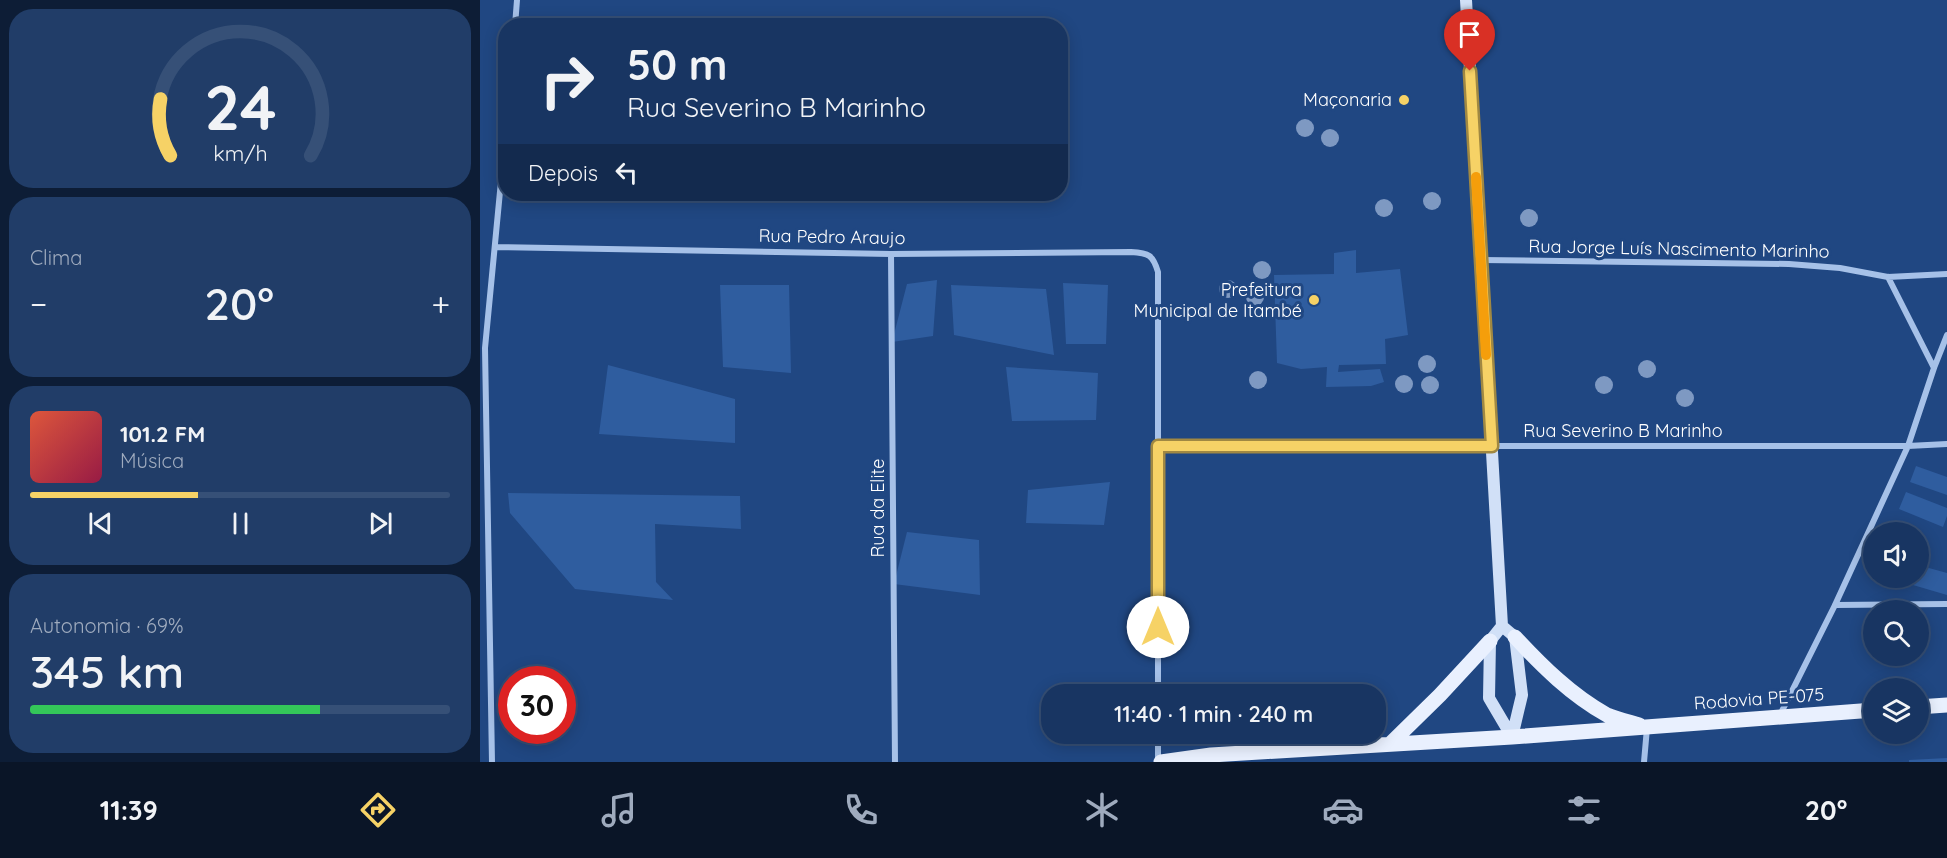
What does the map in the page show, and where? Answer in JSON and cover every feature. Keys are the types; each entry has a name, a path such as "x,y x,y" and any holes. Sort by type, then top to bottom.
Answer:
{"main road":[{"path":"1515,637 1557,679 1609,716 1647,727"},
{"path":"1159,762 1211,755 1391,743 1490,641"},
{"path":"1929,706 1947,705"},
{"name":"Rodovia PE-075","path":"1391,743 1512,737 1863,711"}],"street":[{"path":"515,18 517,0"},
{"path":"1466,0 1502,626 1490,641 1489,698 1512,737"},
{"path":"492,762 483,441 483,348 499,201"},
{"name":"Rua Pedro Araujo","path":"495,246 891,254 1148,254 1154,261 1158,272 1158,446"},
{"name":"Rua da Elite","path":"891,254 895,762"},
{"name":"Rua Jorge Luís Nascimento Marinho","path":"1481,260 1789,264 1840,268 1887,277 1947,274"},
{"path":"1887,277 1934,368"},
{"path":"1779,716 1835,604 1908,446 1947,335"},
{"name":"Rua Severino B Marinho","path":"1158,446 1908,446 1947,444"},
{"path":"1158,446 1158,684"},
{"path":"1835,604 1947,604"},
{"path":"1502,626 1515,637 1522,695 1512,737"},
{"path":"1644,762 1647,727"},
{"path":"1158,744 1159,762"}],"building":[{"path":"1356,250 1356,273 1400,269 1408,335 1385,339 1386,364 1339,365 1338,372 1380,369 1384,382 1371,386 1326,387 1327,367 1301,369 1277,363 1274,275 1334,274 1334,253"},
{"path":"937,280 933,336 892,342 907,284"},
{"path":"1063,283 1108,285 1106,344 1066,344"},
{"path":"720,285 789,285 791,373 723,367"},
{"path":"951,285 1046,289 1054,355 954,335"},
{"path":"608,365 735,399 735,443 599,434"},
{"path":"1006,367 1098,373 1096,420 1012,421"},
{"path":"1916,466 1947,477 1947,495 1910,482"},
{"path":"1110,482 1104,525 1026,523 1028,490"},
{"path":"1906,492 1947,508 1943,527 1899,509"},
{"path":"508,493 740,496 741,529 655,524 656,582 673,600 575,589 510,513"},
{"path":"907,532 979,540 980,595 894,584"},
{"path":"1929,568 1947,573 1947,595 1923,588 1929,588"},
{"path":"1947,758 1947,762 1909,762 1909,760"}],"slow traffic":[{"path":"1476,177 1486,355"}],"place":[{"name":"Maçonaria","path":"1404,100"},
{"name":"Prefeitura Municipal de Itambé","path":"1314,300"}],"route":[{"path":"1158,627 1158,446 1492,446 1470,71"}]}
